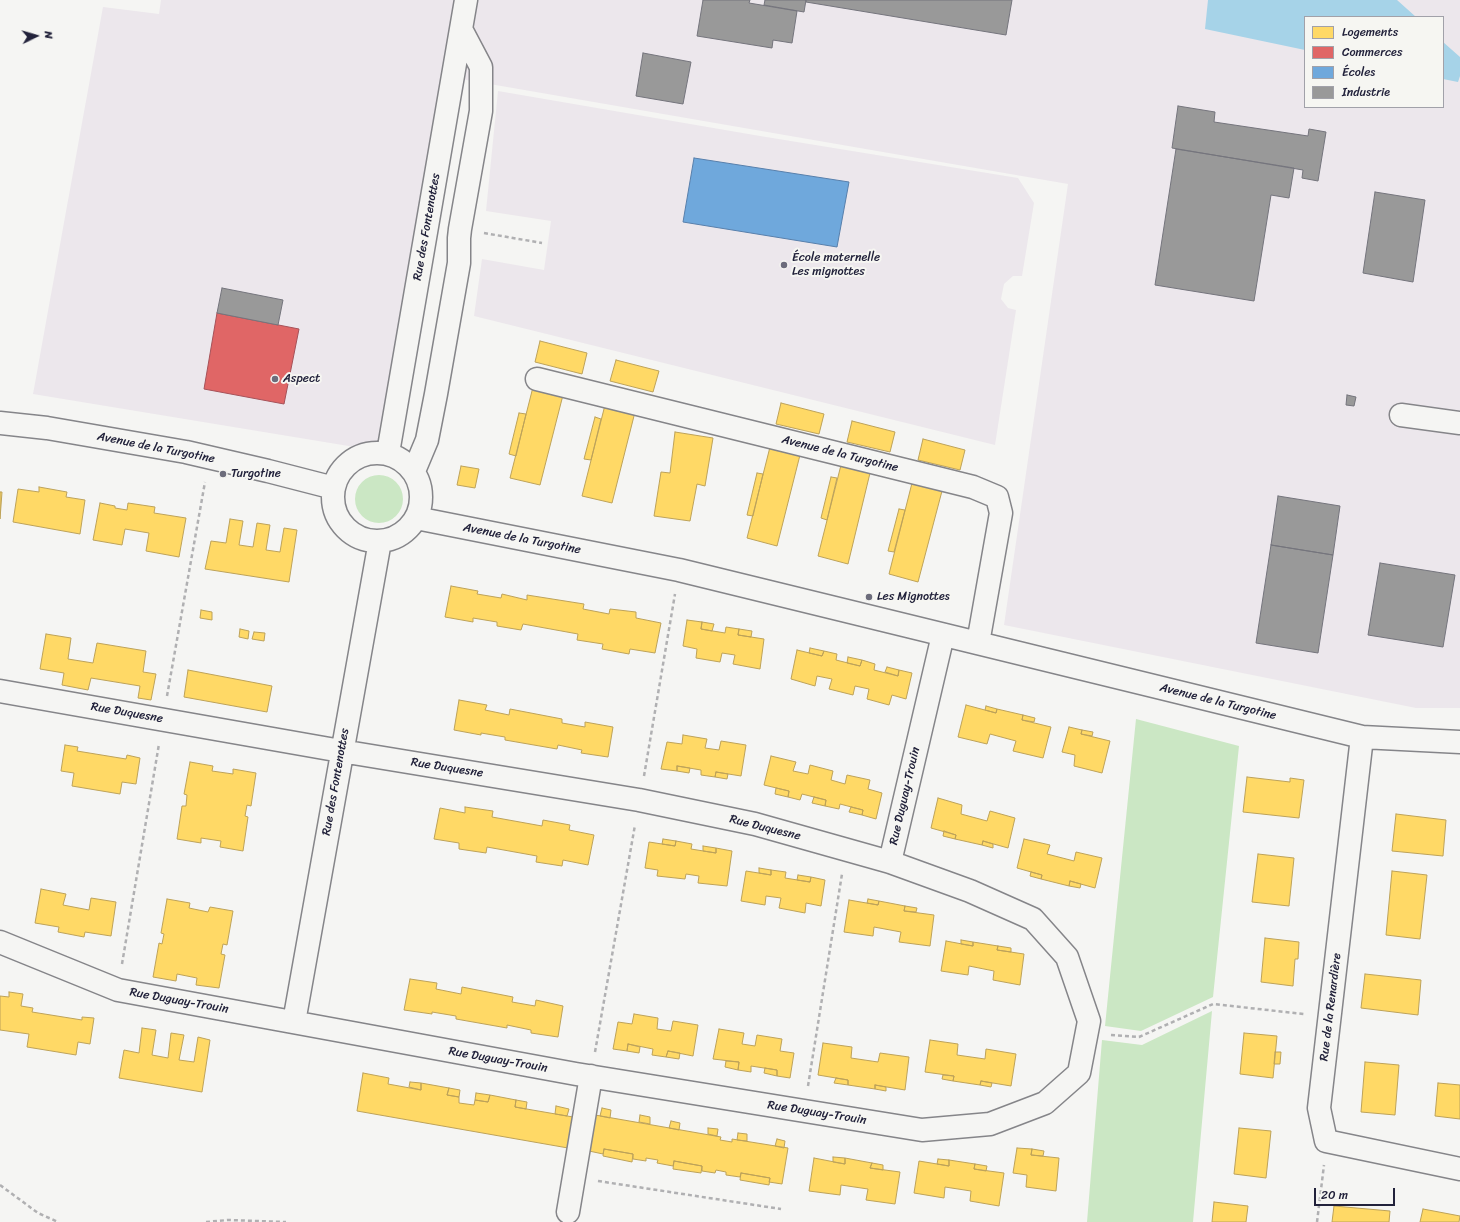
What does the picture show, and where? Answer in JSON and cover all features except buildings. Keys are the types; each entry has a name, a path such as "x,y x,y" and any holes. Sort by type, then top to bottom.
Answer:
{"street":[{"name":"Rue des Fontenottes","path":"388,453 466,0"},
{"path":"414,471 427,440 436,394 459,263 460,233 481,111 481,67 461,29"},
{"path":"429,215 460,233"},
{"name":"Avenue de la Turgotine","path":"537,379 973,487 997,497 1001,513 978,643"},
{"path":"1401,415 1460,423"},
{"name":"Avenue de la Turgotine","path":"0,423 48,428 186,452 283,474 334,488"},
{"path":"374,452 388,453 401,459 414,471 420,485 422,499 416,518 406,531 393,538 380,542 361,538 345,528 338,517 333,504 334,488 339,474 349,462 362,455 374,452"},
{"name":"Avenue de la Turgotine","path":"416,518 680,570 1362,737 1460,742"},
{"name":"Rue des Fontenottes","path":"294,1022 341,751 380,542"},
{"name":"Rue Duguay-Trouin","path":"0,942 118,990 591,1076 922,1130 990,1124 1045,1103 1079,1073 1089,1021 1067,957 1033,919 970,891 890,862 944,635"},
{"name":"Rue Duquesne","path":"0,691 341,751 639,800 755,824 890,862"},
{"name":"Rue de la Renardière","path":"1326,1141 1319,1108 1362,737"},
{"path":"568,1212 591,1076"},
{"path":"1326,1141 1460,1169"}],"path":[{"path":"460,233 542,243"},
{"path":"804,1111 846,850"},
{"path":"1086,1033 1139,1037 1213,1004 1330,1017"},
{"path":"1317,1222 1326,1141"},
{"path":"574,1177 781,1210"},
{"path":"0,1185 38,1214 58,1222"},
{"path":"206,1222 228,1220 286,1222"}],"shaded area":[{"path":"161,0 1460,0 1460,708 1416,708 1004,625 1068,184 455,78 385,452 33,394 103,7 159,14"},
{"name":"École maternelle Les mignottes","path":"498,91 1018,178 1034,203 1022,276 1013,276 1004,284 1001,299 1008,308 1016,310 995,445 474,316 482,259 544,270 551,221 486,211"}],"green space":[{"path":"379,475 388,477 396,482 401,490 403,499 401,508 396,516 388,521 379,523 370,521 362,516 357,508 355,499 357,490 362,482 370,477"},
{"path":"1136,719 1239,746 1213,997 1141,1031 1105,1026"},
{"path":"1212,1011 1193,1222 1087,1222 1102,1040 1142,1045"}],"water":[{"path":"1208,0 1397,0 1415,16 1304,16 1304,50 1205,29"},
{"path":"1444,43 1460,57 1460,76 1458,82 1444,79"}],"place":[{"name":"École maternelle Les mignottes","path":"784,265"},
{"name":"Aspect","path":"275,379"},
{"name":"Turgotine","path":"223,474"},
{"name":"Les Mignottes","path":"869,597"}]}
